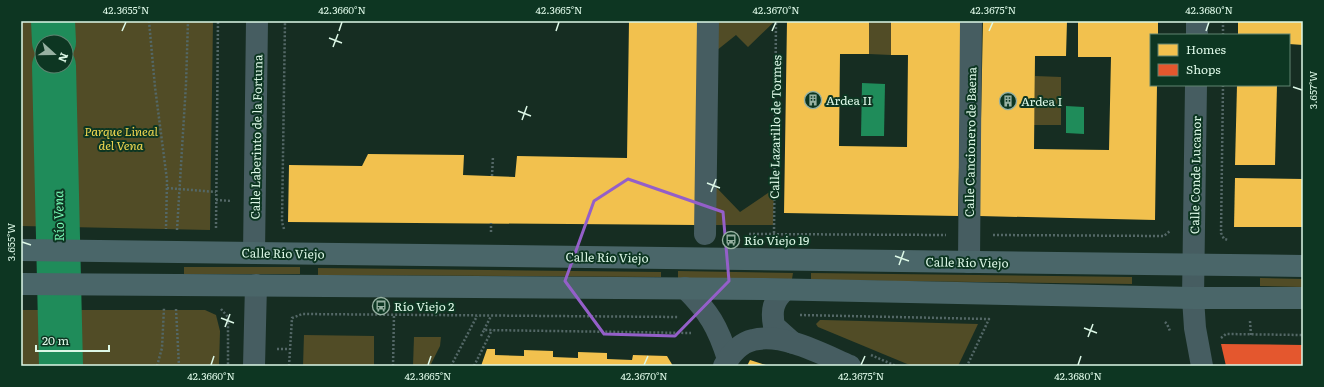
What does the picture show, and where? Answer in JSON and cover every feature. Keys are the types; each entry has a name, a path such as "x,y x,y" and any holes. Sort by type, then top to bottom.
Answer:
{"main road":[{"name":"Calle Río Viejo","path":"23,250 1303,266"},
{"path":"23,283 685,288 1193,298 1303,298"}],"street":[{"name":"Calle Laberinto de la Fortuna","path":"254,253 257,21"},
{"path":"706,234 708,21"},
{"name":"Calle Cancionero de Baena","path":"969,262 971,21"},
{"path":"1196,34 1197,21"},
{"name":"Calle Conde Lucanor","path":"1194,265 1196,86"},
{"path":"1194,265 1193,298 1195,328 1202,366"},
{"path":"254,366 256,285"},
{"path":"685,288 704,307 716,326 726,363"},
{"path":"785,290 776,298 772,307 772,317 774,326 793,343"},
{"path":"726,363 740,346 753,340 768,339 793,343 850,366"}],"path":[{"path":"150,21 155,87 167,180 166,234"},
{"path":"177,218 186,84 188,21"},
{"path":"216,200 218,21"},
{"path":"285,21 282,222 284,229 288,231"},
{"name":"Calle Lazarillo de Tormes","path":"774,234 776,21"},
{"path":"1223,21 1223,34"},
{"path":"1223,86 1221,233 1224,239 1235,240"},
{"path":"492,176 493,156"},
{"path":"167,188 216,192"},
{"path":"491,232 492,223"},
{"path":"483,232 499,232"},
{"path":"157,366 162,348 164,304"},
{"path":"289,366 290,331 292,318 296,315 682,317"},
{"path":"393,366 394,315"},
{"path":"800,315 997,319"},
{"path":"451,366 477,316"},
{"path":"481,336 492,316"},
{"path":"175,317 179,366"},
{"path":"967,366 989,319"},
{"path":"1160,319 1167,324 1172,337"},
{"path":"228,366 229,325"},
{"path":"484,330 696,333"},
{"path":"474,366 492,330"},
{"path":"1218,340 1226,334 1303,335"}],"highlighted area":[{"path":"628,179 723,212 729,281 675,336 604,334 565,281 594,201"}],"green space":[{"name":"Parque Lineal del Vena","path":"21,21 213,21 210,230 21,226"},
{"path":"716,21 775,21 748,47 736,35 716,51"},
{"path":"869,21 891,21 891,55 869,54"},
{"path":"1035,76 1061,77 1061,125 1034,125"},
{"path":"714,185 740,212 774,189 773,225 713,225"},
{"path":"184,267 300,267 300,274 184,274"},
{"path":"318,268 661,272 661,277 318,275"},
{"path":"678,271 793,273 792,279 678,278"},
{"path":"811,273 1132,277 1132,284 811,280"},
{"path":"1260,278 1303,279 1303,287 1260,286"},
{"path":"21,310 205,310 216,315 220,331 219,366 21,366"},
{"path":"820,320 978,324 958,366 912,366 818,327 816,324"},
{"path":"304,335 374,336 374,366 303,366"},
{"path":"414,337 441,337 440,346 430,366 413,366"}],"shaded area":[{"path":"862,83 885,84 884,136 861,136"},
{"path":"1066,106 1084,107 1084,134 1066,133"}],"building: Homes":[{"path":"629,21 698,21 696,225 288,222 289,165 362,166 368,154 464,155 463,175 515,177 517,156 627,158"},
{"path":"787,21 869,21 869,54 840,54 839,146 907,147 908,55 891,55 891,21 962,21 958,216 784,213"},
{"path":"983,21 1067,21 1066,56 1035,56 1034,149 1109,150 1111,57 1078,57 1078,21 1158,21 1158,34 1150,34 1150,86 1157,86 1155,220 979,216"},
{"path":"1238,21 1303,21 1303,45 1290,44 1290,34 1238,34"},
{"path":"1237,86 1277,86 1275,165 1235,165"},
{"path":"1235,178 1303,179 1303,227 1234,227"},
{"path":"487,349 495,349 495,355 524,356 524,350 553,351 553,357 578,358 578,352 607,353 607,359 632,360 633,355 667,356 673,366 481,366"},
{"path":"750,360 769,366 747,366"}],"building: Shops":[{"path":"1221,344 1303,345 1303,366 1226,366"}],"waterway":[{"name":"Río Vena","path":"53,21 54,34"},
{"name":"Río Vena","path":"54,74 61,366"}],"place":[{"name":"Ardea II","path":"813,100"},
{"name":"Ardea I","path":"1008,101"},
{"name":"Río Viejo 19","path":"731,240"},
{"name":"Río Viejo 2","path":"381,306"}]}
